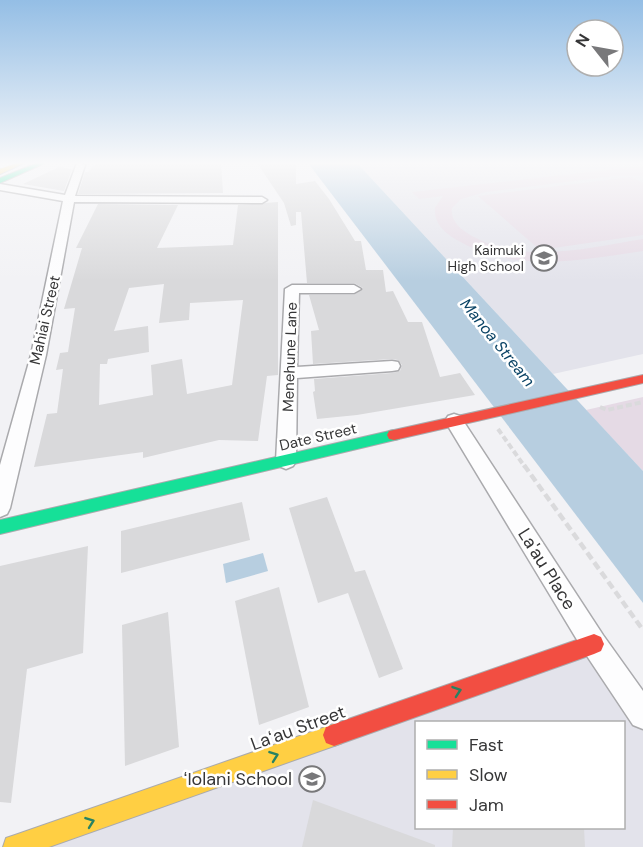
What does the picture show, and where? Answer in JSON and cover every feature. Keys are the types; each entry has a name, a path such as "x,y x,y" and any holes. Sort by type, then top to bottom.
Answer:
{"street":[{"name":"Mahiai Street","path":"0,508 6,473 28,393 61,247 69,203"},
{"name":"Menehune Lane","path":"286,461 291,373 292,289 354,289"},
{"path":"291,373 392,366"},
{"name":"Date Street","path":"0,527 486,413 643,379"},
{"name":"La'au Place","path":"454,421 594,644 643,716"},
{"name":"Laʻau Street","path":"15,847 594,644"}],"lane":[{"path":"68,847 69,829"}],"path":[{"path":"486,413 643,630"}],"shaded area":[{"name":"Kaimuki High School","path":"394,203 643,203 643,354 553,374"},
{"path":"439,203 457,203 452,208 452,213 457,225 464,231 492,245 513,250 556,252 643,239 643,251 548,262 502,257 479,251 453,237 438,223 435,208"},
{"path":"485,203 643,203 643,235 540,250"},
{"path":"643,397 643,471 586,410"},
{"name":"ʻIolani School","path":"594,644 643,731 643,847 22,847"}],"water":[{"name":"Manoa Stream","path":"338,203 394,203 643,471 643,603"},
{"path":"263,553 268,571 226,583 223,564"}],"building":[{"path":"278,203 278,375 267,376 258,441 219,440 143,458 143,452 34,467 47,414 57,413 63,369 56,370 60,353 68,352 75,308 64,309 82,248 76,248 98,204 178,205 157,248 233,245 238,205","holes":["164,284 159,323 189,320 190,303 243,300 232,385 187,394 182,359 151,365 153,395 99,405 100,364 107,364 108,359 149,352 148,326 114,331 129,288"]},
{"path":"284,203 331,203 355,241 361,241 366,270 383,270 386,292 393,291 408,322 422,322 440,377 460,373 475,395 357,415 317,419 313,392 315,391 314,379 392,373 400,371 402,365 398,360 392,359 313,364 311,331 319,330 309,295 354,295 363,288 354,283 307,283 301,212 296,212 296,225 291,226"},
{"path":"327,497 355,572 365,570 403,669 379,678 348,593 318,603 289,508"},
{"path":"242,502 250,540 121,573 121,531"},
{"path":"88,546 83,653 27,669 11,803 0,802 0,566"},
{"path":"279,587 309,707 259,725 235,601"},
{"path":"168,612 179,747 125,766 122,625"},
{"path":"313,800 435,845 435,847 302,847"},
{"path":"453,829 584,829 585,847 452,847"}],"traffic: fast":[{"path":"0,527 394,435"}],"traffic: slow":[{"path":"15,847 334,735"}],"traffic: jam":[{"path":"394,435 643,379"},
{"path":"334,735 594,644"}],"place":[{"name":"Kaimuki High School","path":"544,258"},
{"name":"ʻIolani School","path":"312,779"}]}
